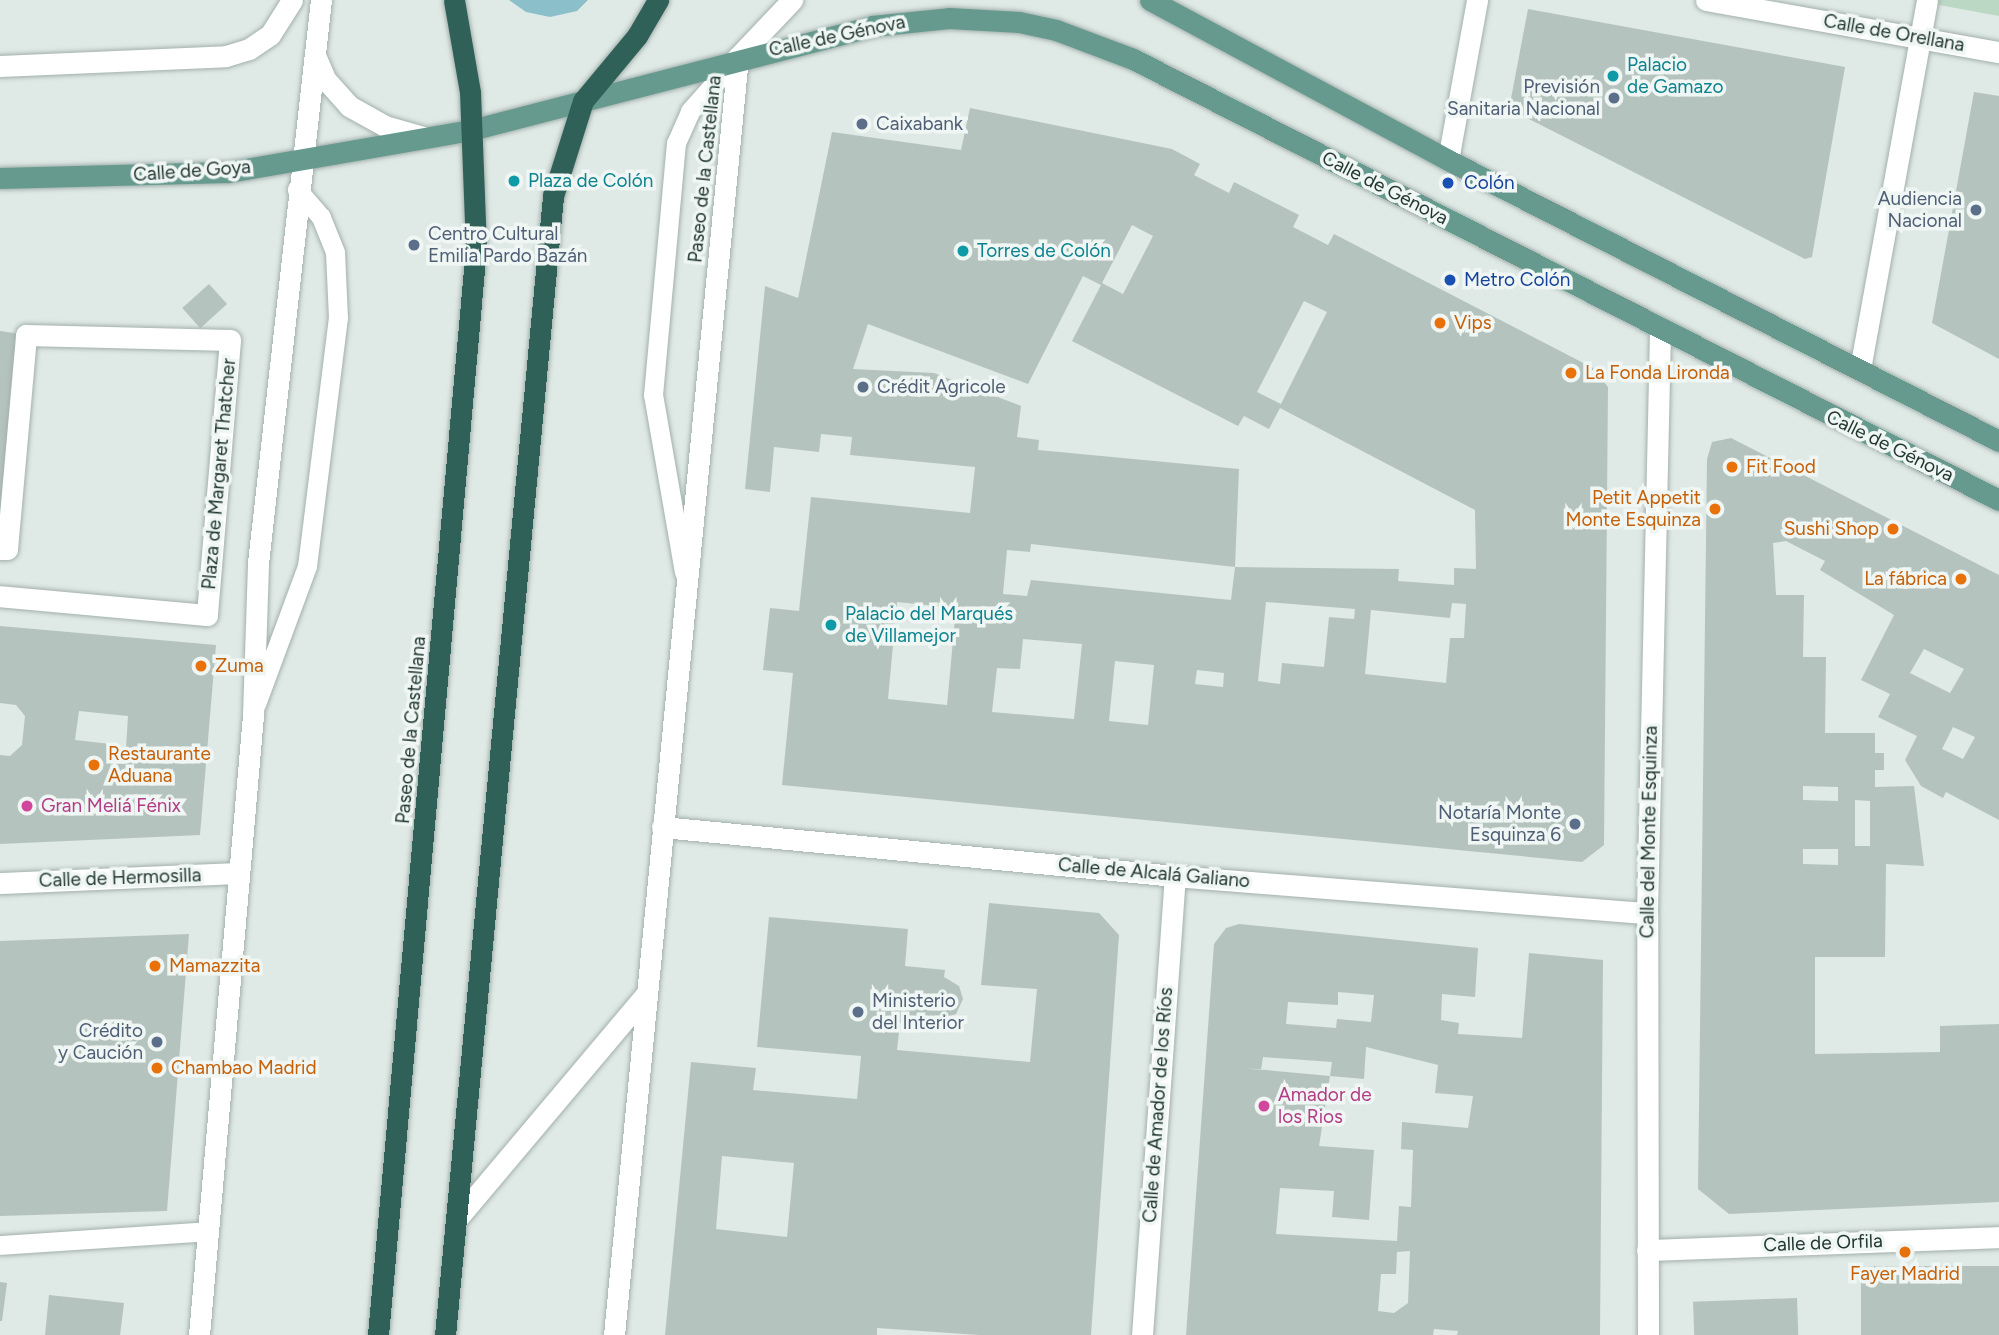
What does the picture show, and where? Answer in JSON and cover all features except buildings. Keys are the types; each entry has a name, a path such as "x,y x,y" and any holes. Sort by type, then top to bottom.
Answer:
{"highway":[{"name":"Paseo de la Castellana","path":"378,1335 469,355 476,248 466,52 454,0"},
{"path":"445,1335 553,196 583,101 637,36 658,0"}],"main road":[{"path":"1150,0 1448,160 1999,441"},
{"name":"Calle de Génova","path":"738,57 872,26 926,18 1019,22 1056,30 1133,59 1999,500"},
{"path":"423,137 471,130 738,57"},
{"name":"Calle de Goya","path":"0,178 228,172 423,137"}],"street":[{"path":"0,66 226,56 249,49 270,35 292,0"},
{"path":"199,1335 253,715 258,563 285,342 297,189 321,0"},
{"path":"738,57 792,0"},
{"path":"1448,160 1477,0"},
{"name":"Calle de Orellana","path":"1706,0 1999,51"},
{"path":"1860,369 1927,0"},
{"path":"314,53 325,79 349,106 385,126 423,137"},
{"name":"Paseo de la Castellana","path":"614,1335 738,57"},
{"name":"Calle del Monte Esquinza","path":"1648,1335 1647,913 1660,329"},
{"name":"Plaza de Margaret Thatcher","path":"0,549 7,549 26,335 230,340 207,615 0,596"},
{"name":"Calle de Alcalá Galiano","path":"662,827 1175,876 1647,913"},
{"name":"Calle de Hermosilla","path":"0,883 239,873"},
{"name":"Calle de Amador de los Ríos","path":"1142,1335 1175,876"},
{"path":"456,1220 646,994"},
{"name":"Calle de Orfila","path":"1647,1250 1999,1237"}],"lane":[{"name":"Paseo de la Castellana","path":"687,590 653,395 663,270 676,143 690,111 738,57"},
{"path":"253,715 307,566 338,318 335,252 321,217 297,189"},
{"path":"0,1245 209,1231"}],"green space":[{"path":"1912,0 1999,0 1999,16"}],"water":[{"path":"509,0 588,0 577,11 550,17 526,12"}],"place":[{"name":"Palacio de Gamazo","path":"1613,76"},
{"name":"Previsión Sanitaria Nacional","path":"1614,98"},
{"name":"Caixabank","path":"862,124"},
{"name":"Plaza de Colón","path":"514,181"},
{"name":"Colón","path":"1448,183"},
{"name":"Audiencia Nacional","path":"1976,210"},
{"name":"Centro Cultural Emilia Pardo Bazán","path":"414,245"},
{"name":"Torres de Colón","path":"963,251"},
{"name":"Metro Colón","path":"1450,280"},
{"name":"Vips","path":"1440,323"},
{"name":"La Fonda Lironda","path":"1571,373"},
{"name":"Crédit Agricole","path":"863,387"},
{"name":"Fit Food","path":"1732,467"},
{"name":"Petit Appetit Monte Esquinza","path":"1715,509"},
{"name":"Sushi Shop","path":"1893,529"},
{"name":"La fábrica","path":"1961,579"},
{"name":"Palacio del Marqués de Villamejor","path":"831,625"},
{"name":"Zuma","path":"201,666"},
{"name":"Restaurante Aduana","path":"94,765"},
{"name":"Gran Meliá Fénix","path":"27,806"},
{"name":"Notaría Monte Esquinza 6","path":"1575,824"},
{"name":"Mamazzita","path":"155,966"},
{"name":"Ministerio del Interior","path":"858,1012"},
{"name":"Crédito y Caución","path":"157,1042"},
{"name":"Chambao Madrid","path":"157,1068"},
{"name":"Amador de los Rios","path":"1264,1106"},
{"name":"Fayer Madrid","path":"1905,1252"}]}
